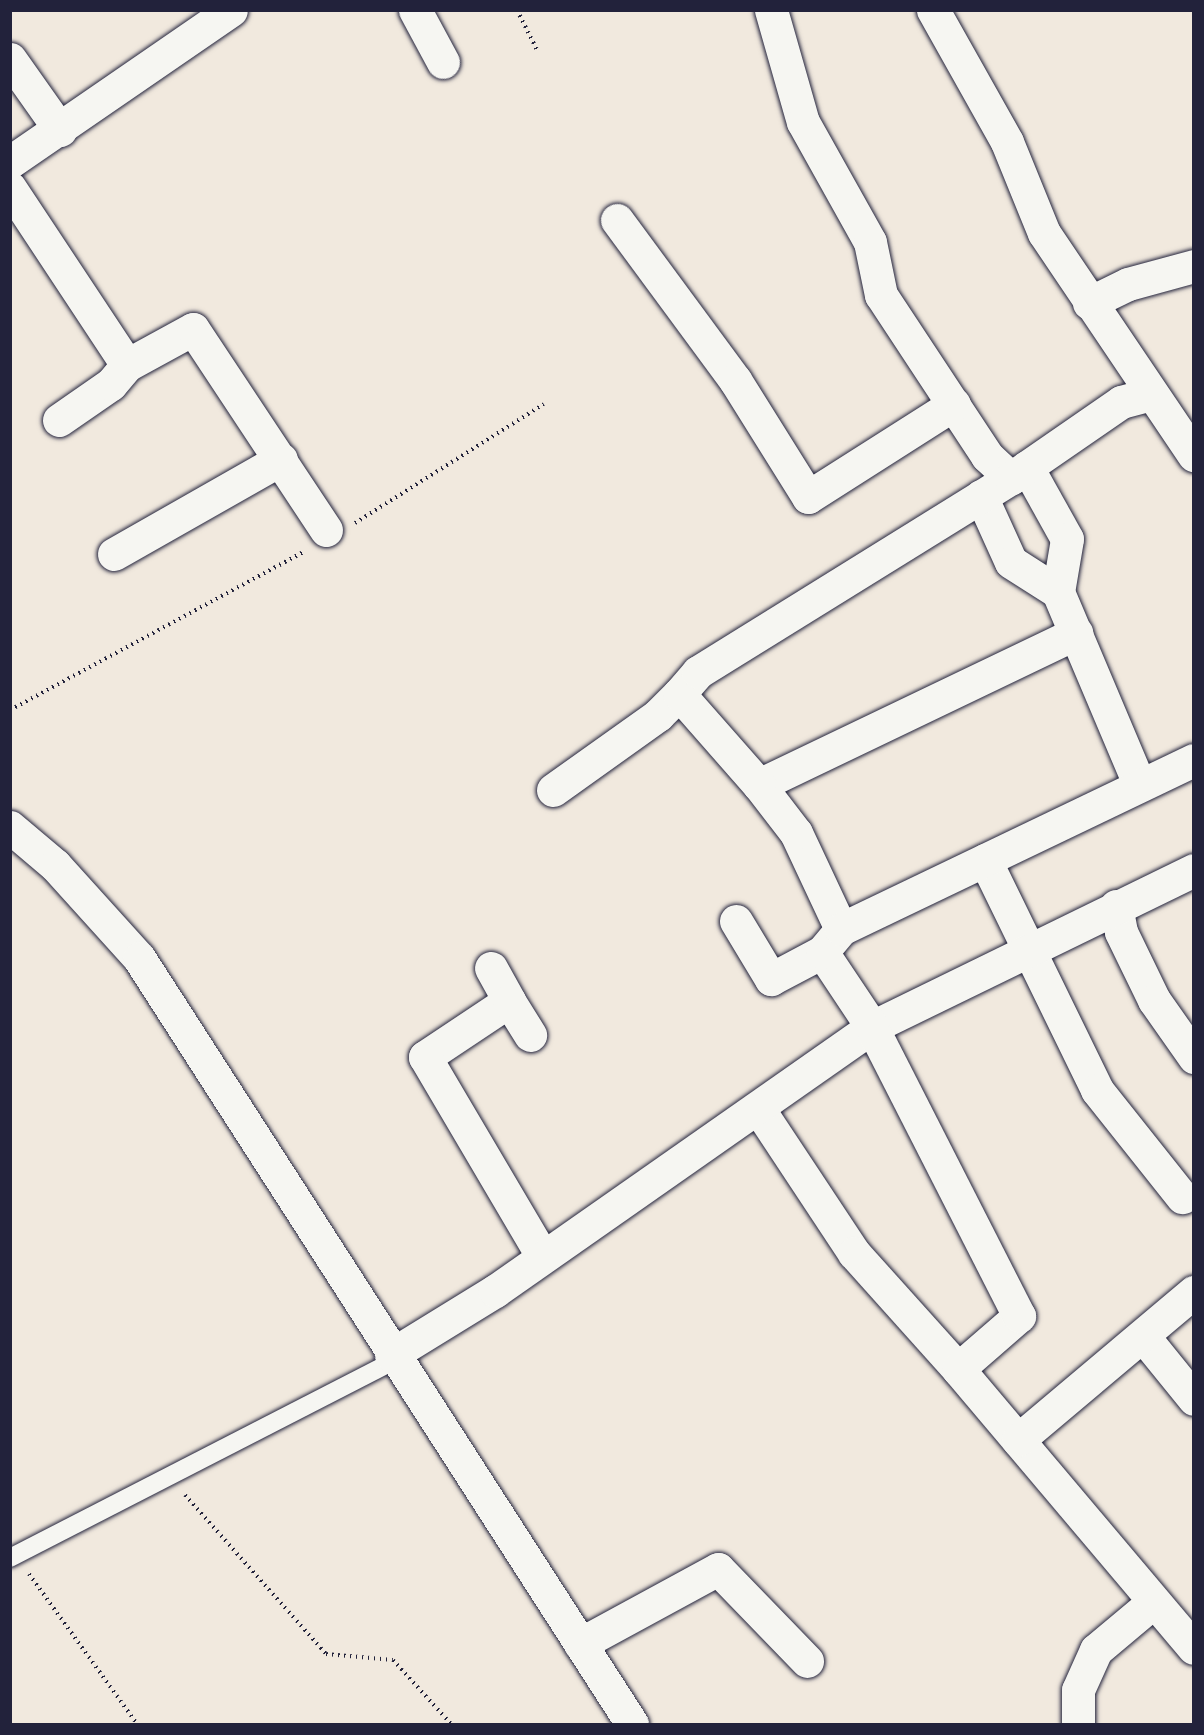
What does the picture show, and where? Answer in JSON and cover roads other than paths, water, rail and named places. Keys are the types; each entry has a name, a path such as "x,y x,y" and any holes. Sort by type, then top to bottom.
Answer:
{"street":[{"path":"10,162 60,130 231,10"},
{"path":"415,10 443,62"},
{"path":"771,10 803,122 870,242 881,295 987,456 1019,472 1067,539 1058,592 1139,784"},
{"path":"933,10 1006,142 1044,233 1089,303 1194,455"},
{"path":"10,59 60,130"},
{"path":"10,188 127,365"},
{"path":"617,220 735,380 808,497 954,404"},
{"path":"1089,303 1128,284 1194,266"},
{"path":"59,420 111,384 127,365 193,329 326,530"},
{"path":"553,790 658,715 698,672 1019,472 1120,402 1151,394"},
{"path":"114,554 281,459"},
{"path":"981,496 1011,562 1058,592"},
{"path":"759,785 1076,633"},
{"path":"679,694 759,785 796,833 831,940 872,1028 1019,1316 958,1369"},
{"path":"736,921 771,979 831,940 985,860 1139,784 1194,760"},
{"path":"10,827 54,865 139,958 393,1358 632,1725"},
{"path":"985,860 1026,950 1097,1090 1182,1197"},
{"path":"393,1358 543,1257 872,1028 1026,950 1194,870"},
{"path":"1116,906 1121,932 1154,1000 1194,1057"},
{"path":"491,968 530,1035"},
{"path":"509,1001 425,1057 543,1257"},
{"path":"758,1108 854,1254 958,1369 1152,1603 1194,1648"},
{"path":"1018,1440 1194,1292"},
{"path":"1143,1336 1194,1399"},
{"path":"580,1644 718,1569 807,1661"},
{"path":"1078,1725 1078,1690 1096,1650 1152,1603"}],"lane":[{"path":"13,1557 170,1479 393,1358"}]}
